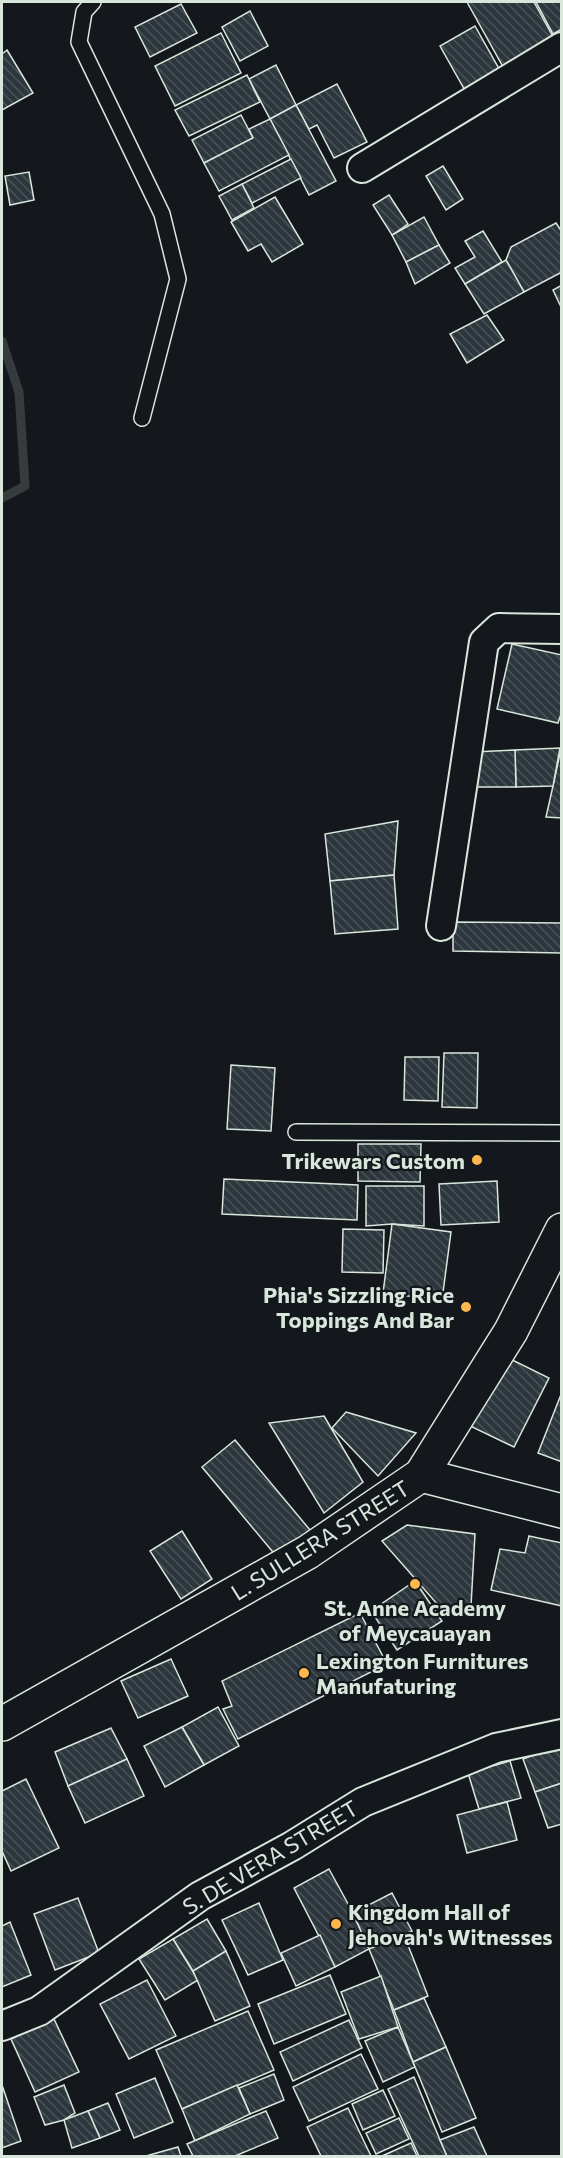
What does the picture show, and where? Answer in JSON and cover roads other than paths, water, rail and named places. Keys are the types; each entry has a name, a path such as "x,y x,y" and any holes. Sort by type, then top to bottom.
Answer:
{"street":[{"path":"362,168 561,47"},
{"path":"441,926 484,642 499,628 561,629"},
{"name":"L. SULLERA STREET","path":"2,1724 308,1552 421,1475 511,1331 561,1230"},
{"path":"421,1475 561,1511"},
{"name":"S. DE VERA STREET","path":"2,2026 39,2011 200,1896 292,1846 363,1802 495,1748 561,1734"}],"lane":[{"path":"93,2 84,12 79,42 162,214 178,279 142,418"},
{"path":"296,1132 561,1133"}],"waterway":[{"path":"2,341 19,392 25,486 2,498"}],"place":[{"name":"Trikewars Custom","path":"477,1160"},
{"name":"Phia's Sizzling Rice Toppings And Bar","path":"466,1307"},
{"name":"St. Anne Academy of Meycauayan","path":"415,1584"},
{"name":"Lexington Furnitures Manufaturing","path":"304,1673"},
{"name":"Kingdom Hall of Jehovah's Witnesses","path":"336,1924"}]}
